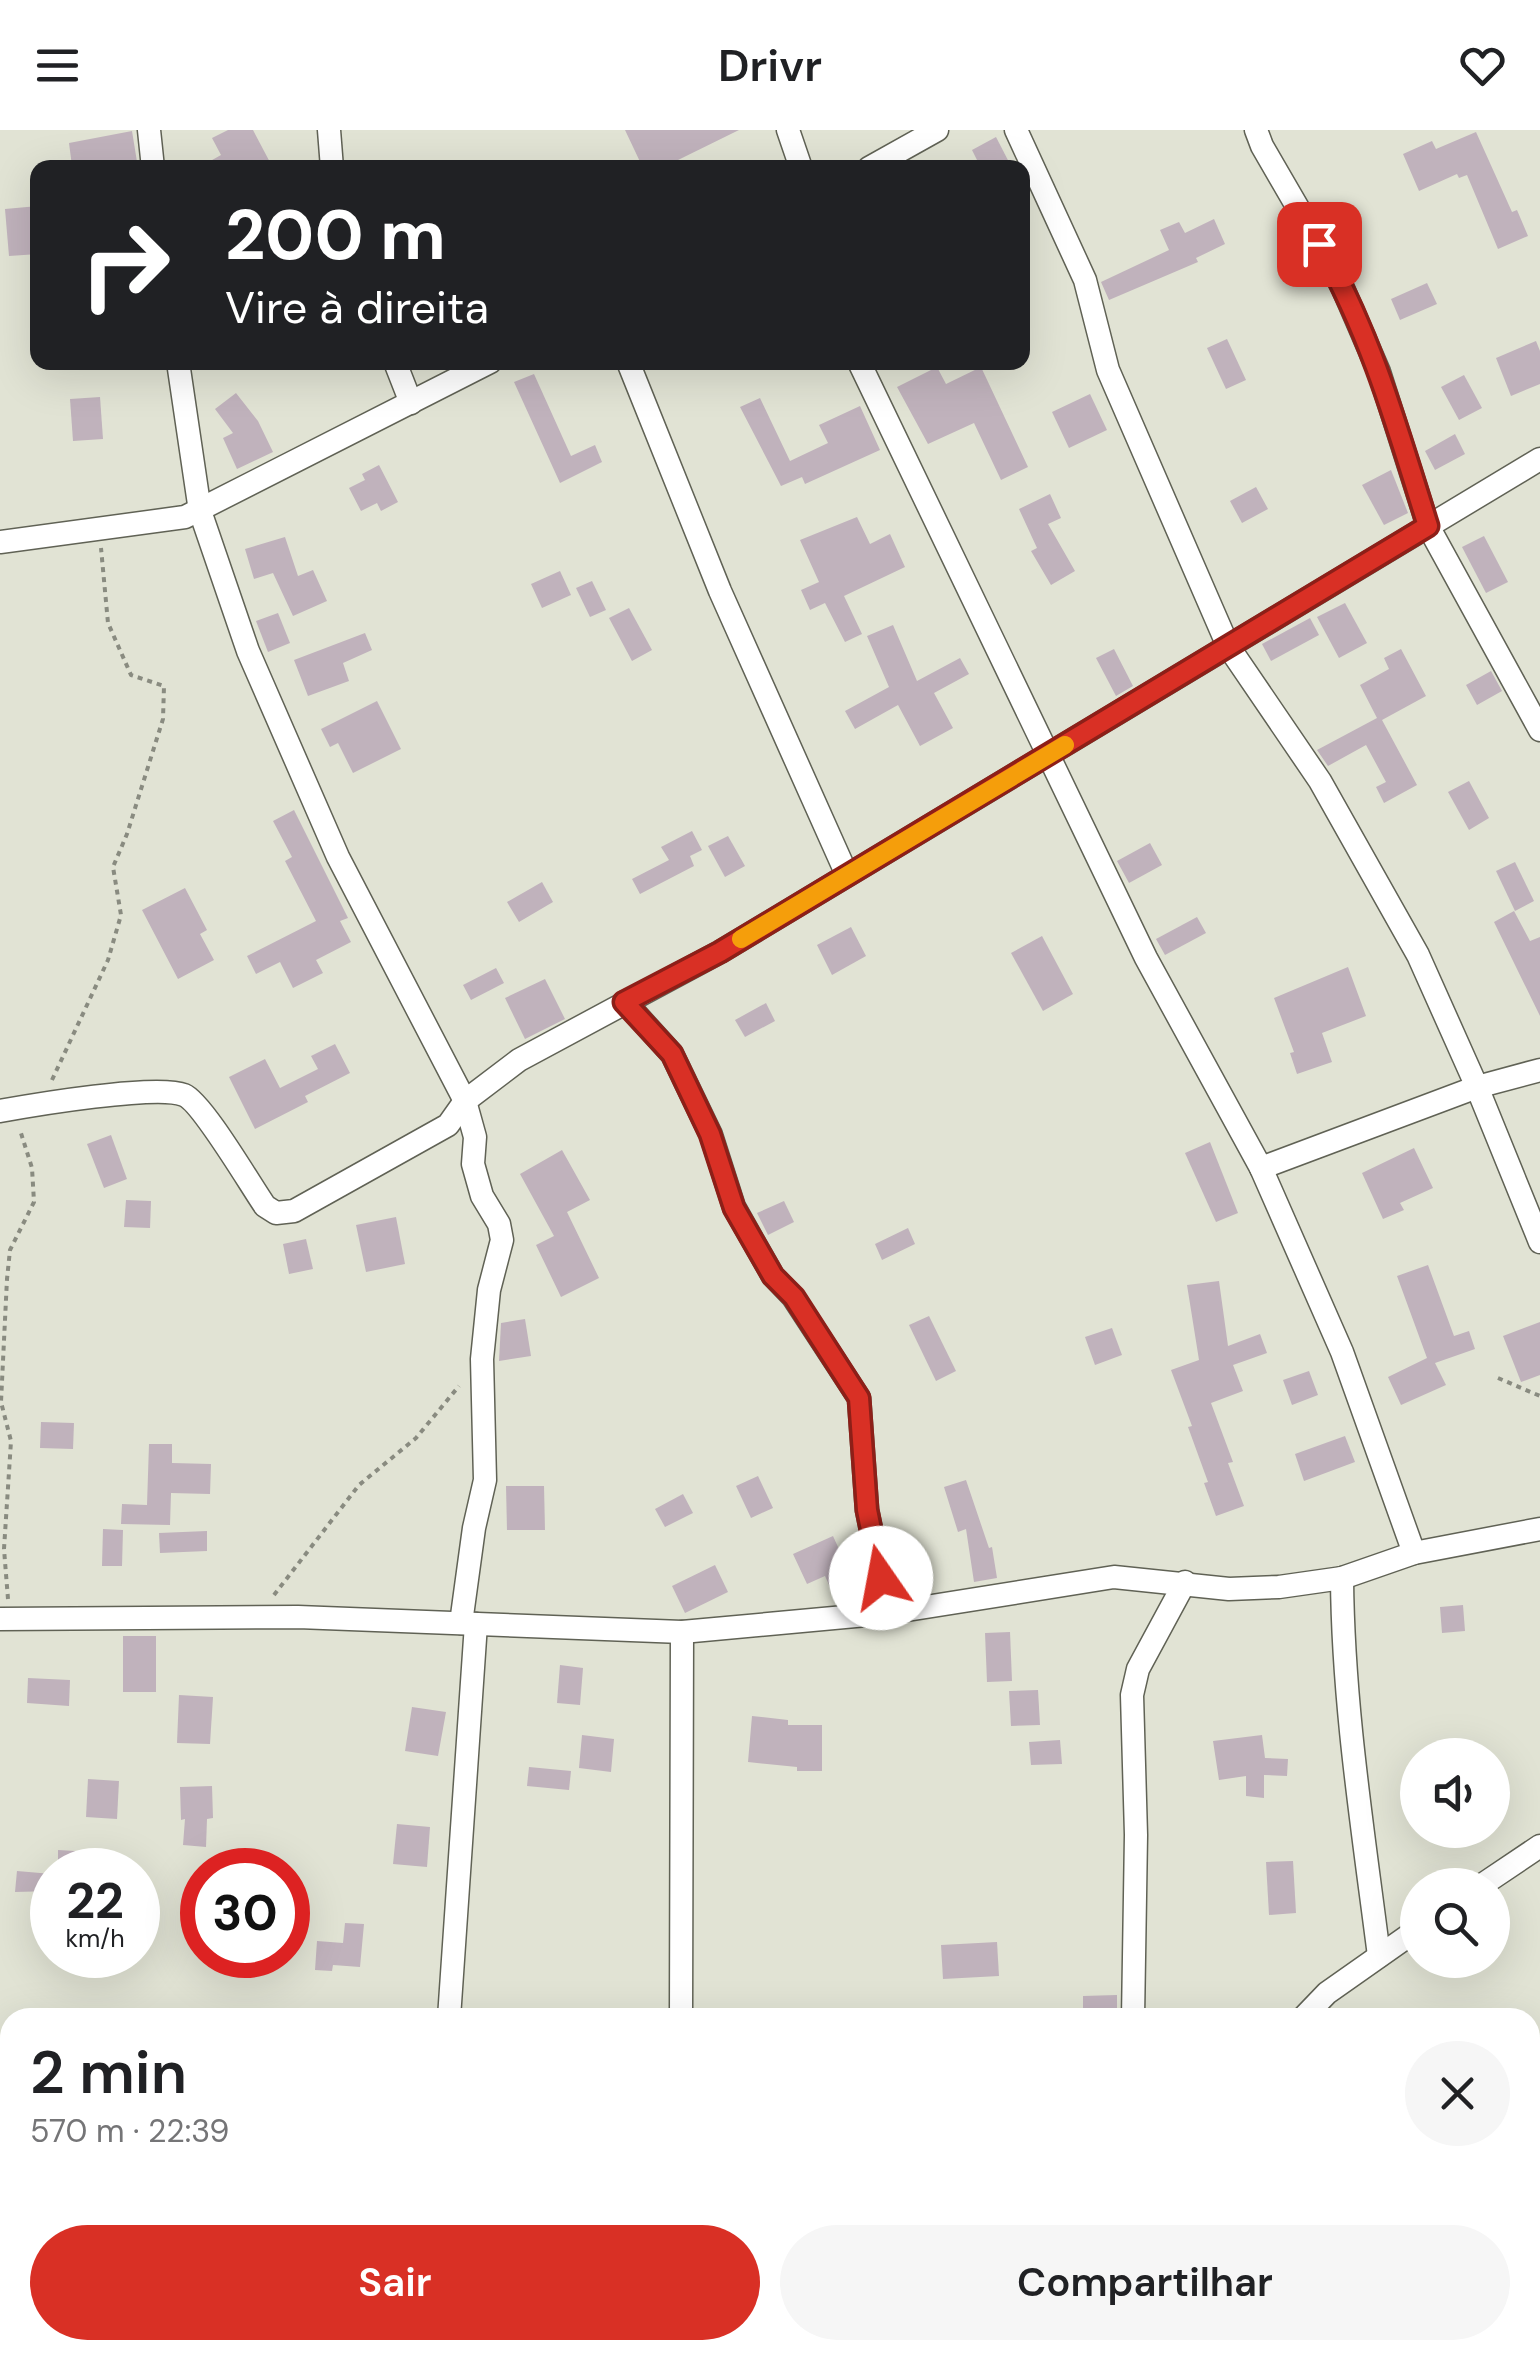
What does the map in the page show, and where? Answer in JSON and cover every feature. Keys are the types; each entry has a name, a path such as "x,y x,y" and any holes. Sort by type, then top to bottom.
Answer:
{"street":[{"path":"150,130 152,160"},
{"path":"329,130 331,160"},
{"path":"788,130 798,160"},
{"path":"883,160 937,130"},
{"path":"1016,130 1030,160"},
{"path":"1256,130 1338,277 1379,372 1428,526 1540,730"},
{"path":"1030,160 1085,280 1108,370 1228,646 1320,782 1418,955 1478,1087 1540,1242"},
{"path":"179,370 200,511 248,651 338,857 465,1100 475,1137 473,1164 502,1240 489,1290 482,1359 485,1480 474,1528 449,2008"},
{"path":"399,370 411,403"},
{"path":"0,542 184,517 475,370"},
{"path":"631,370 720,590 847,875"},
{"path":"864,370 1146,958 1261,1168 1342,1352 1414,1554"},
{"path":"2,1111 151,1092 185,1095 200,1109 265,1206 276,1213 294,1211 448,1125 465,1100 519,1060 720,952 1428,526 1537,469"},
{"path":"624,1002 672,1054 710,1134 734,1208 773,1276 794,1297 859,1398 867,1510 888,1613"},
{"path":"1261,1168 1478,1087 1540,1070"},
{"path":"3,1619 253,1616 682,1632 888,1613 1114,1577 1230,1589 1279,1587 1342,1578 1414,1554 1540,1529"},
{"path":"1342,1578 1342,1626 1358,1815 1379,1956"},
{"path":"1133,2008 1136,1835 1132,1695 1138,1669 1185,1582"},
{"path":"681,2008 682,1632"},
{"path":"1507,1868 1540,1846"},
{"path":"1312,2008 1327,1992 1400,1941"}],"path":[{"path":"49,1087 108,960 121,915 113,867 163,719 164,686 131,675 108,623 99,528"},
{"path":"2,1111 24,1135 32,1168 34,1202 10,1250 7,1278 1,1402 11,1441 4,1549 9,1585 3,1619"},
{"path":"253,1616 278,1592 359,1485 416,1438 482,1359"},
{"path":"1498,1378 1540,1396"}],"building":[{"path":"228,130 253,130 269,160 212,160 221,155 212,138"},
{"path":"625,130 739,130 678,160 639,160"},
{"path":"132,131 137,160 71,160 69,143"},
{"path":"1476,132 1512,212 1517,210 1528,236 1498,249 1467,175 1459,178 1457,174 1419,191 1403,154 1432,141 1436,149"},
{"path":"996,137 1008,160 977,160 972,150"},
{"path":"30,207 30,255 9,256 5,209"},
{"path":"1214,219 1225,244 1196,258 1198,262 1109,300 1101,282 1169,250 1160,230 1179,222 1185,233"},
{"path":"1427,283 1437,304 1400,320 1391,299"},
{"path":"1227,339 1246,380 1226,389 1207,348"},
{"path":"1536,341 1540,351 1540,384 1511,396 1496,358"},
{"path":"931,370 939,370 946,384 982,370 1028,467 1001,480 974,423 928,444 897,387"},
{"path":"534,374 571,456 595,445 602,462 560,483 514,382"},
{"path":"1464,375 1482,408 1459,420 1441,387"},
{"path":"236,393 258,421 273,452 237,469 223,438 233,433 215,409"},
{"path":"1090,394 1107,430 1069,448 1052,412"},
{"path":"100,397 103,439 73,441 70,399"},
{"path":"760,398 790,461 828,443 819,425 860,406 880,450 805,484 802,477 781,486 740,407"},
{"path":"1455,434 1465,454 1435,470 1425,451"},
{"path":"379,465 398,502 381,511 377,503 361,511 349,488 365,480 362,474"},
{"path":"1391,470 1408,513 1384,525 1362,485"},
{"path":"1256,487 1268,509 1242,523 1230,501"},
{"path":"1050,494 1061,518 1048,524 1075,571 1051,585 1031,551 1037,548 1019,509"},
{"path":"857,517 870,544 890,534 905,567 844,596 862,634 845,642 825,603 810,610 801,590 819,582 800,540"},
{"path":"1484,536 1508,582 1486,593 1462,547"},
{"path":"285,537 298,576 313,570 327,601 293,616 273,573 254,579 245,549"},
{"path":"560,571 571,595 542,608 531,584"},
{"path":"592,581 606,610 590,617 576,588"},
{"path":"1345,603 1367,643 1339,658 1317,617"},
{"path":"629,608 652,650 632,661 609,618"},
{"path":"278,613 290,643 268,652 256,621"},
{"path":"1310,618 1319,635 1271,661 1262,644"},
{"path":"893,625 917,681 960,658 969,674 934,693 953,728 920,746 898,705 855,729 845,711 889,687 867,636"},
{"path":"365,633 372,650 343,663 349,681 308,696 294,660"},
{"path":"1114,649 1133,686 1116,696 1096,658"},
{"path":"1401,649 1426,696 1382,720 1417,785 1384,803 1376,787 1386,782 1366,745 1328,766 1317,750 1377,718 1360,685 1389,669 1384,658"},
{"path":"1491,671 1502,691 1477,705 1466,685"},
{"path":"377,701 401,749 353,773 338,743 330,747 321,729"},
{"path":"1469,781 1489,818 1469,830 1448,792"},
{"path":"294,810 348,918 340,921 351,942 316,960 323,973 293,988 280,962 256,974 247,956 316,921 285,861 292,857 273,821"},
{"path":"692,831 702,850 690,856 694,866 640,894 632,879 669,860 661,847"},
{"path":"728,836 745,866 725,877 708,846"},
{"path":"1150,843 1162,865 1129,883 1117,861"},
{"path":"1515,862 1534,901 1515,911 1496,871"},
{"path":"542,882 553,902 519,922 507,902"},
{"path":"185,888 207,930 200,934 214,960 178,979 142,910"},
{"path":"1514,911 1530,941 1540,937 1540,1016 1494,922"},
{"path":"1197,917 1206,933 1165,955 1156,939"},
{"path":"851,927 866,956 832,975 817,945"},
{"path":"1042,936 1073,994 1043,1011 1011,953"},
{"path":"1348,967 1366,1016 1322,1033 1332,1062 1297,1074 1290,1053 1294,1052 1274,998"},
{"path":"496,968 504,983 471,1000 463,985"},
{"path":"545,979 565,1019 525,1039 505,998"},
{"path":"766,1003 775,1021 745,1037 735,1020"},
{"path":"335,1044 350,1073 305,1096 308,1102 255,1129 229,1077 265,1059 280,1088 318,1069 311,1056"},
{"path":"111,1135 127,1179 104,1188 87,1144"},
{"path":"1210,1142 1238,1213 1216,1222 1185,1153"},
{"path":"1414,1148 1433,1188 1400,1203 1404,1210 1383,1219 1362,1173"},
{"path":"562,1150 590,1200 567,1212 599,1278 561,1297 536,1245 554,1236 520,1174"},
{"path":"126,1200 151,1201 150,1228 124,1227"},
{"path":"784,1201 794,1222 768,1235 757,1213"},
{"path":"396,1217 405,1264 366,1272 356,1225"},
{"path":"908,1228 915,1244 882,1260 875,1244"},
{"path":"306,1239 313,1269 289,1274 283,1244"},
{"path":"1428,1265 1454,1336 1469,1331 1475,1349 1435,1363 1446,1385 1401,1405 1388,1377 1427,1358 1397,1276"},
{"path":"1219,1281 1228,1346 1260,1334 1267,1353 1233,1365 1243,1391 1211,1403 1244,1506 1216,1516 1188,1427 1192,1426 1171,1370 1199,1360 1187,1285"},
{"path":"929,1316 956,1371 936,1381 909,1325"},
{"path":"525,1319 531,1356 499,1361 501,1323"},
{"path":"1540,1322 1540,1375 1521,1382 1503,1336"},
{"path":"1112,1328 1122,1355 1095,1365 1085,1337"},
{"path":"1309,1371 1318,1395 1292,1405 1283,1380"},
{"path":"41,1422 74,1423 73,1449 40,1448"},
{"path":"1345,1436 1355,1462 1304,1481 1295,1454"},
{"path":"149,1444 172,1444 172,1463 211,1464 210,1494 171,1493 170,1525 121,1524 122,1504 147,1505"},
{"path":"758,1476 773,1508 751,1518 736,1486"},
{"path":"966,1480 989,1548 992,1547 997,1578 974,1582 966,1529 958,1532 944,1487"},
{"path":"506,1486 544,1486 545,1530 507,1530"},
{"path":"683,1494 693,1513 665,1527 655,1509"},
{"path":"103,1529 123,1530 122,1566 102,1566"},
{"path":"207,1531 207,1551 160,1553 159,1533"},
{"path":"833,1536 853,1580 831,1589 825,1576 807,1584 793,1554"},
{"path":"715,1565 728,1592 685,1613 672,1586"},
{"path":"1463,1605 1465,1631 1442,1633 1440,1607"},
{"path":"1010,1632 1012,1681 987,1682 985,1633"},
{"path":"123,1636 156,1636 156,1692 123,1692"},
{"path":"560,1665 583,1668 580,1705 557,1703"},
{"path":"28,1678 70,1680 69,1706 27,1703"},
{"path":"1038,1690 1040,1725 1011,1726 1009,1691"},
{"path":"179,1695 213,1697 210,1744 177,1743"},
{"path":"412,1707 446,1712 438,1756 405,1751"},
{"path":"752,1716 788,1720 788,1725 822,1725 822,1771 797,1771 797,1767 748,1762"},
{"path":"582,1735 614,1739 611,1772 579,1768"},
{"path":"1262,1735 1265,1758 1288,1759 1287,1776 1264,1775 1264,1798 1246,1796 1246,1776 1219,1780 1213,1741"},
{"path":"1060,1740 1062,1764 1031,1765 1029,1742"},
{"path":"529,1767 571,1771 569,1790 527,1786"},
{"path":"88,1779 119,1781 117,1819 86,1817"},
{"path":"212,1786 213,1818 207,1819 206,1847 183,1845 185,1819 181,1820 180,1787"},
{"path":"397,1824 430,1827 427,1867 393,1864"},
{"path":"1293,1861 1296,1913 1269,1915 1266,1862"},
{"path":"17,1871 30,1872 30,1892 15,1892"},
{"path":"345,1923 364,1924 360,1967 333,1965 332,1971 315,1970 317,1941 343,1943"},
{"path":"997,1942 999,1976 943,1979 941,1945"},
{"path":"1117,1995 1117,2008 1083,2008 1083,1996"}],"slow traffic":[{"path":"741,939 1065,745"}],"route":[{"path":"881,1578 867,1510 859,1398 794,1297 773,1276 734,1208 694,1094 672,1054 624,1002 720,952 1428,526 1379,372 1338,277 1319,244"}]}
